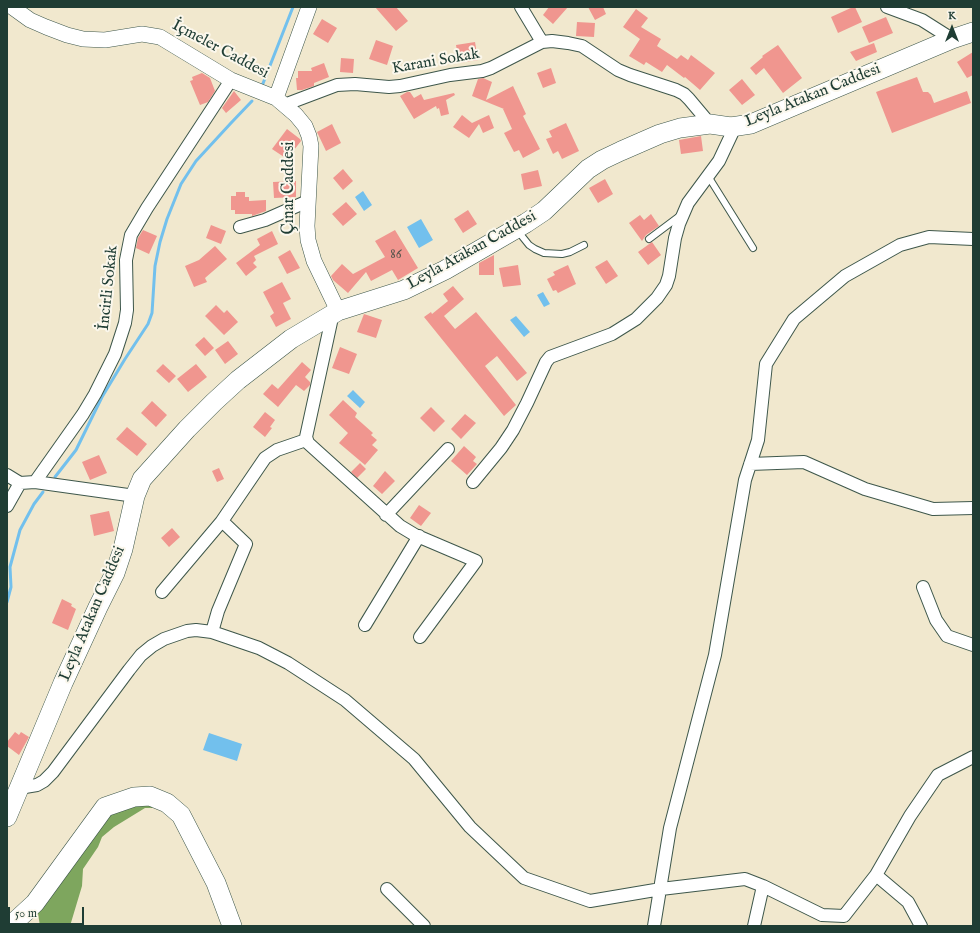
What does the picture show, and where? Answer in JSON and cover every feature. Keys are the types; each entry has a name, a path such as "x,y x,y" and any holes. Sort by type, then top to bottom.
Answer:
{"main road":[{"name":"Leyla Atakan Caddesi","path":"7,817 63,683 115,573 123,549 135,496 142,479 182,434 238,380 276,350 336,312 404,290 445,270 516,229 544,211 588,169 602,160 660,134 680,128 710,124 735,127 751,124 952,39 973,32"},
{"path":"10,926 35,903 105,807 134,797 150,796 167,803 181,815 216,883 232,926"}],"street":[{"name":"İçmeler Caddesi","path":"12,7 30,20 46,28 83,39 105,40 142,34 160,38 232,80 280,102"},
{"path":"280,102 309,7"},
{"path":"521,7 542,42"},
{"path":"887,7 922,20 952,39"},
{"name":"Karani Sokak","path":"280,102 337,85 355,84 389,87 400,86 450,75 482,71 491,68 542,42 560,41 582,46 618,70 676,90 689,99 710,124"},
{"name":"İncirli Sokak","path":"35,482 83,414 115,354 125,323 127,310 126,260 131,236 143,214 232,80"},
{"name":"Çınar Caddesi","path":"280,102 296,115 305,126 309,136 311,154 307,232 310,251 336,312"},
{"path":"473,482 512,430 527,403 546,362 550,357 612,334 636,320 657,298 666,285 669,276 675,238 688,203 719,161 735,127"},
{"path":"240,227 265,220 308,201"},
{"path":"654,926 670,828 715,655 746,480 758,440 766,364 794,320 845,276 900,245 929,237 973,239"},
{"path":"336,312 306,437 308,444 386,516 400,526 476,561 420,637"},
{"path":"162,592 222,521 265,458 277,450 306,440"},
{"path":"386,516 448,449"},
{"path":"750,464 804,462 865,489 933,509 973,508"},
{"path":"7,475 20,483 35,482 135,496"},
{"path":"7,506 20,483"},
{"path":"212,632 218,611 246,544 222,521"},
{"path":"364,625 419,536"},
{"path":"923,587 936,620 947,636 973,645"},
{"path":"19,788 37,785 44,781 53,772 129,670 141,655 152,646 164,639 187,631 196,630 212,632 259,648 288,663 345,700 414,759 470,828 524,878 590,901 661,889 745,880 763,886 822,914 844,916 876,875 910,816 938,775 973,757"},
{"path":"876,875 908,902 921,926"},
{"path":"754,926 763,886"},
{"path":"387,889 424,926"}],"lane":[{"path":"708,176 753,248"},
{"path":"648,239 684,213"},
{"path":"516,229 529,245 544,253 562,254 584,245"}],"green space":[{"path":"154,803 152,808 145,808 114,827 102,837 98,847 83,869 82,886 70,926 40,926 37,907 103,819 123,804"}],"water":[{"path":"363,191 372,205 364,211 355,197"},
{"path":"421,219 433,240 419,248 407,227"},
{"path":"543,292 550,304 544,307 537,295"},
{"path":"516,316 530,332 524,337 510,320"},
{"path":"353,390 365,402 360,408 347,396"},
{"path":"209,733 242,744 237,761 203,750"}],"building":[{"path":"375,7 396,7 408,21 396,31"},
{"path":"549,7 568,7 553,24 543,15"},
{"path":"588,7 603,7 606,14 595,20"},
{"path":"855,7 862,22 838,33 831,17"},
{"path":"636,9 648,18 641,27 661,39 657,46 677,59 681,55 688,60 691,55 715,73 700,90 685,77 684,78 667,65 662,72 646,62 644,65 629,56 640,39 623,27"},
{"path":"886,17 893,33 869,43 862,27"},
{"path":"322,19 337,28 328,43 313,34"},
{"path":"577,22 595,23 594,37 576,36"},
{"path":"376,40 393,46 387,65 369,59"},
{"path":"475,42 478,60 459,63 456,45"},
{"path":"874,43 877,52 856,61 850,52"},
{"path":"778,45 802,78 783,93 764,68 756,75 750,68 763,57 762,56"},
{"path":"973,52 973,75 967,78 957,62"},
{"path":"341,58 354,59 353,73 340,72"},
{"path":"324,63 329,77 314,83 314,86 297,90 296,78 298,78 298,71 312,71 311,68"},
{"path":"551,68 556,83 543,88 537,73"},
{"path":"202,73 210,78 215,91 208,102 200,105 190,81 193,80 192,77"},
{"path":"917,77 923,92 928,92 931,95 934,103 967,91 971,103 892,133 876,92"},
{"path":"483,78 492,82 486,100 513,86 526,114 523,116 540,149 523,158 519,150 514,152 504,133 512,129 504,109 472,96 478,79"},
{"path":"742,79 755,95 742,105 729,90"},
{"path":"234,91 241,100 226,113 222,108"},
{"path":"410,92 414,98 421,94 424,100 454,93 455,95 446,100 449,114 441,116 439,108 437,109 436,106 414,119 400,96"},
{"path":"462,115 472,123 489,115 494,128 483,133 479,124 469,138 453,127"},
{"path":"566,123 579,151 562,159 558,151 553,154 546,139 552,137 549,131"},
{"path":"332,124 341,143 326,151 317,132"},
{"path":"287,129 301,141 287,159 272,149"},
{"path":"701,136 703,151 681,154 679,140"},
{"path":"343,169 353,181 343,190 333,178"},
{"path":"538,170 542,186 524,190 521,174"},
{"path":"605,179 613,194 598,203 589,188"},
{"path":"296,181 296,197 274,198 273,182"},
{"path":"236,192 245,192 245,197 249,197 249,201 266,200 266,211 252,216 252,214 235,214 235,210 231,210 231,196 236,196"},
{"path":"346,202 357,214 343,226 332,214"},
{"path":"468,210 477,224 463,233 454,219"},
{"path":"651,214 659,226 646,235 642,241 629,223 640,215 644,220"},
{"path":"211,225 226,231 221,244 206,238"},
{"path":"143,230 157,236 149,254 136,248 138,238"},
{"path":"395,230 418,268 398,280 392,270 371,281 366,272 348,293 333,280 331,276 342,264 353,274 385,257 375,241"},
{"path":"272,231 278,244 254,256 256,260 253,263 257,267 246,276 236,263 260,245 257,239"},
{"path":"652,242 661,255 648,265 638,252"},
{"path":"215,246 227,259 205,278 207,282 194,287 185,266 199,260"},
{"path":"290,250 300,268 287,274 278,257"},
{"path":"494,255 494,275 479,275 479,263"},
{"path":"607,260 618,276 606,284 595,267"},
{"path":"518,265 521,285 503,287 499,268"},
{"path":"568,265 576,284 558,293 556,290 553,291 547,279 555,275 553,272"},
{"path":"282,282 291,299 283,303 291,319 276,327 270,316 274,313 263,292"},
{"path":"453,286 464,299 444,316 455,329 476,312 527,373 517,381 497,356 485,366 516,405 504,416 424,317 431,312 432,314 448,301 443,294"},
{"path":"216,305 224,313 227,310 238,322 224,335 205,316"},
{"path":"364,314 382,320 376,338 357,332"},
{"path":"204,337 214,348 205,356 195,345"},
{"path":"228,341 238,354 225,364 215,350"},
{"path":"340,347 357,354 349,374 332,368"},
{"path":"302,362 311,370 305,377 310,382 310,385 304,391 296,385 278,407 263,394 272,384 278,389"},
{"path":"163,364 176,376 169,383 156,371"},
{"path":"196,364 207,377 188,392 177,379"},
{"path":"343,400 357,413 355,417 373,433 371,435 377,440 372,445 378,450 365,465 339,443 348,433 329,415"},
{"path":"152,401 167,415 156,427 141,413"},
{"path":"431,407 445,421 434,432 420,418"},
{"path":"265,412 275,420 270,427 272,428 265,437 253,427"},
{"path":"465,414 476,423 461,439 451,429"},
{"path":"127,427 147,444 137,456 116,439"},
{"path":"464,446 476,457 473,461 477,464 467,475 451,461"},
{"path":"99,455 107,473 90,480 82,462"},
{"path":"360,463 366,469 357,478 351,472"},
{"path":"219,468 224,479 217,482 212,471"},
{"path":"385,471 395,481 382,494 373,486"},
{"path":"419,505 431,513 421,526 410,518"},
{"path":"109,511 114,531 94,536 90,515"},
{"path":"172,528 180,537 169,547 161,538"},
{"path":"62,599 72,604 71,606 76,609 68,630 52,623"},
{"path":"15,732 19,735 21,732 29,737 19,755 7,746 7,742"}],"waterway":[{"path":"262,86 293,7"},
{"path":"55,477 76,450 102,397 148,324 152,313 155,266 160,242 167,219 181,184 196,161 252,101"},
{"path":"7,602 11,587 10,567 20,530 34,504 43,492"}]}
